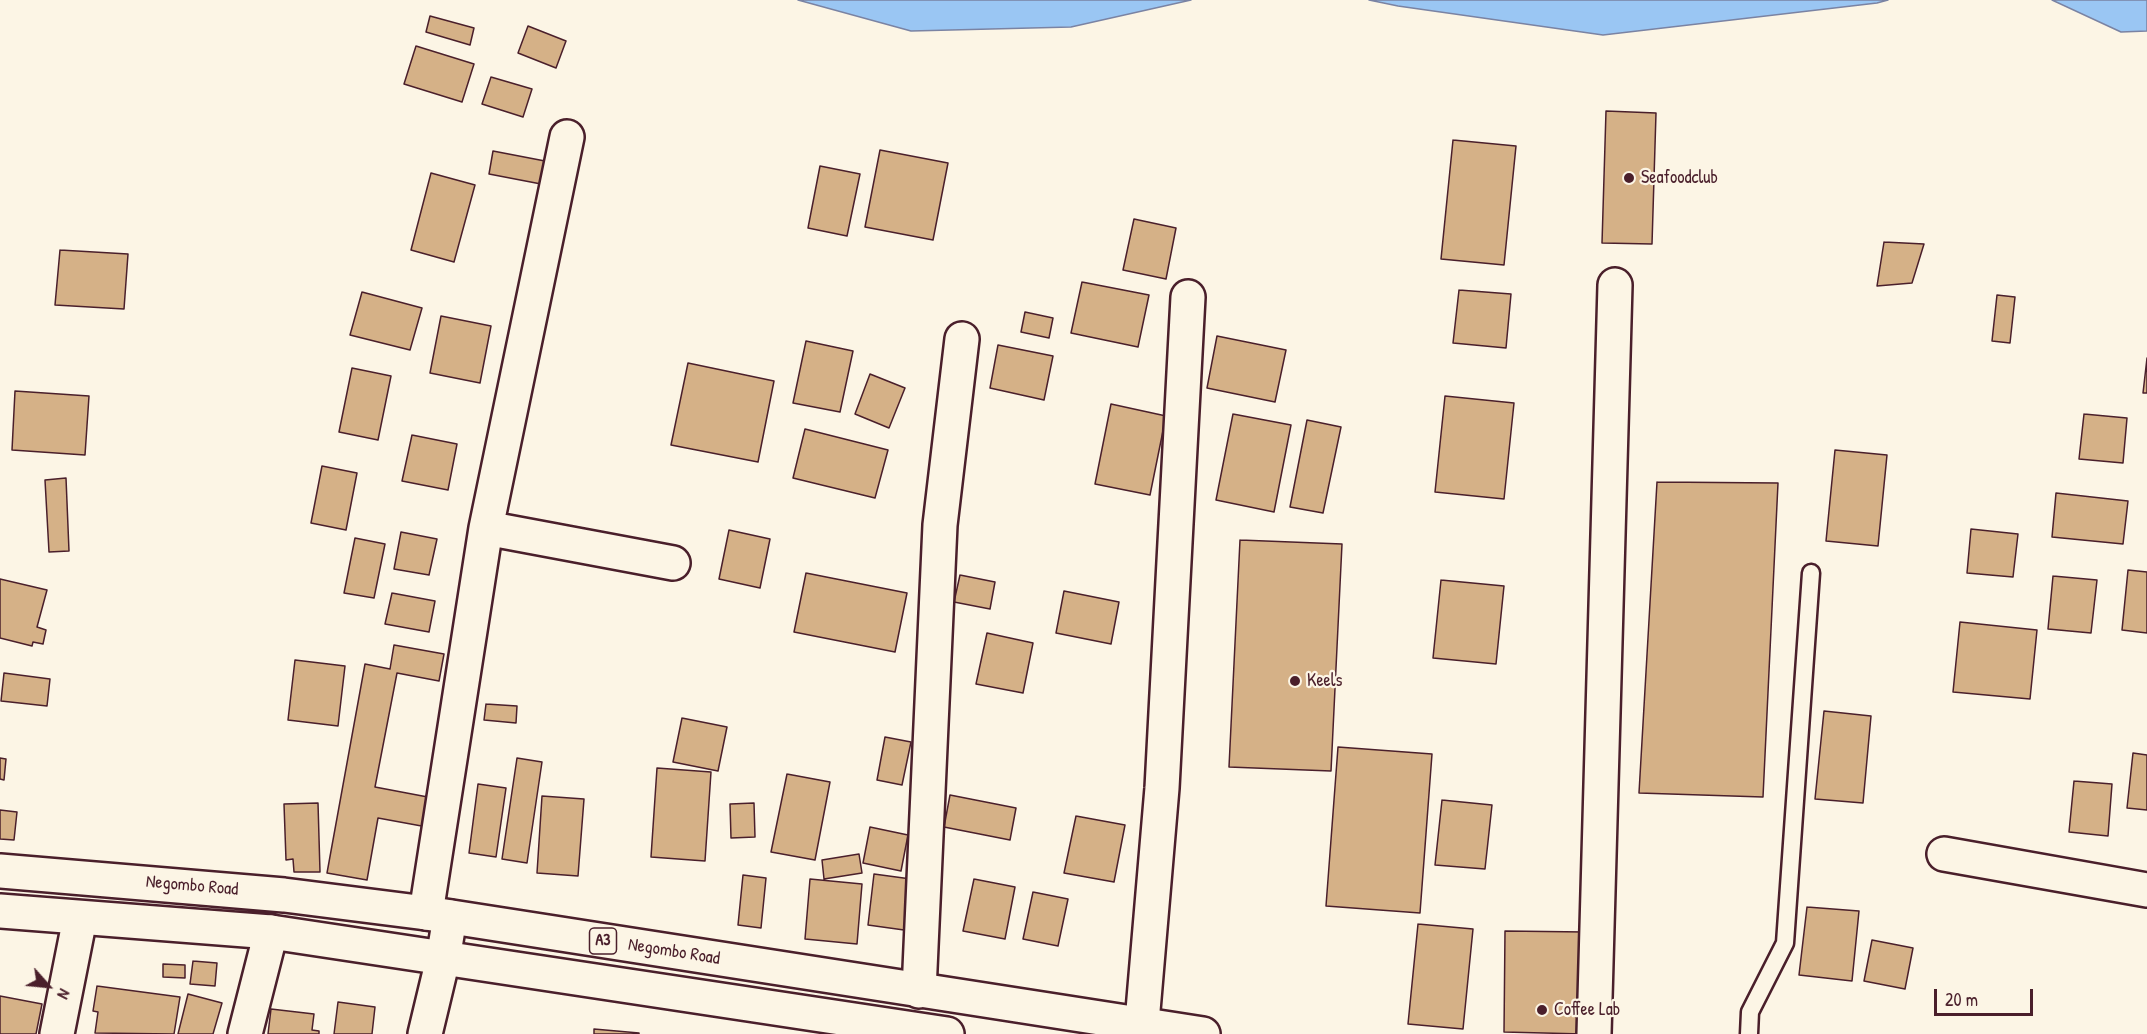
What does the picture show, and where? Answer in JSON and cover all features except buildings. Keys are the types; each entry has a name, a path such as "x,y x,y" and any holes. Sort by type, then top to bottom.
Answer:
{"main road":[{"path":"425,1034 443,959 438,915 486,528 567,137"},
{"path":"1594,1034 1615,285"},
{"path":"1142,1029 1162,788 1188,297"},
{"path":"919,991 940,525 962,339"},
{"path":"486,528 673,563"},
{"path":"1944,854 2147,890"},
{"name":"Negombo Road","path":"0,871 284,895 438,915 919,991 1142,1029 1203,1034"},
{"name":"A3","path":"0,911 271,932 947,1034"},
{"path":"57,1034 80,918"},
{"path":"245,1034 271,932"}],"lane":[{"path":"1749,1034 1750,1012 1785,943 1811,573"}],"water":[{"path":"798,0 1191,0 1071,27 911,31"},
{"path":"1369,0 1888,0 1603,35"},
{"path":"2052,0 2147,0 2147,31 2121,32"}],"place":[{"name":"Seafoodclub","path":"1629,178"},
{"name":"Keels","path":"1295,681"},
{"name":"Coffee Lab","path":"1542,1010"}]}
